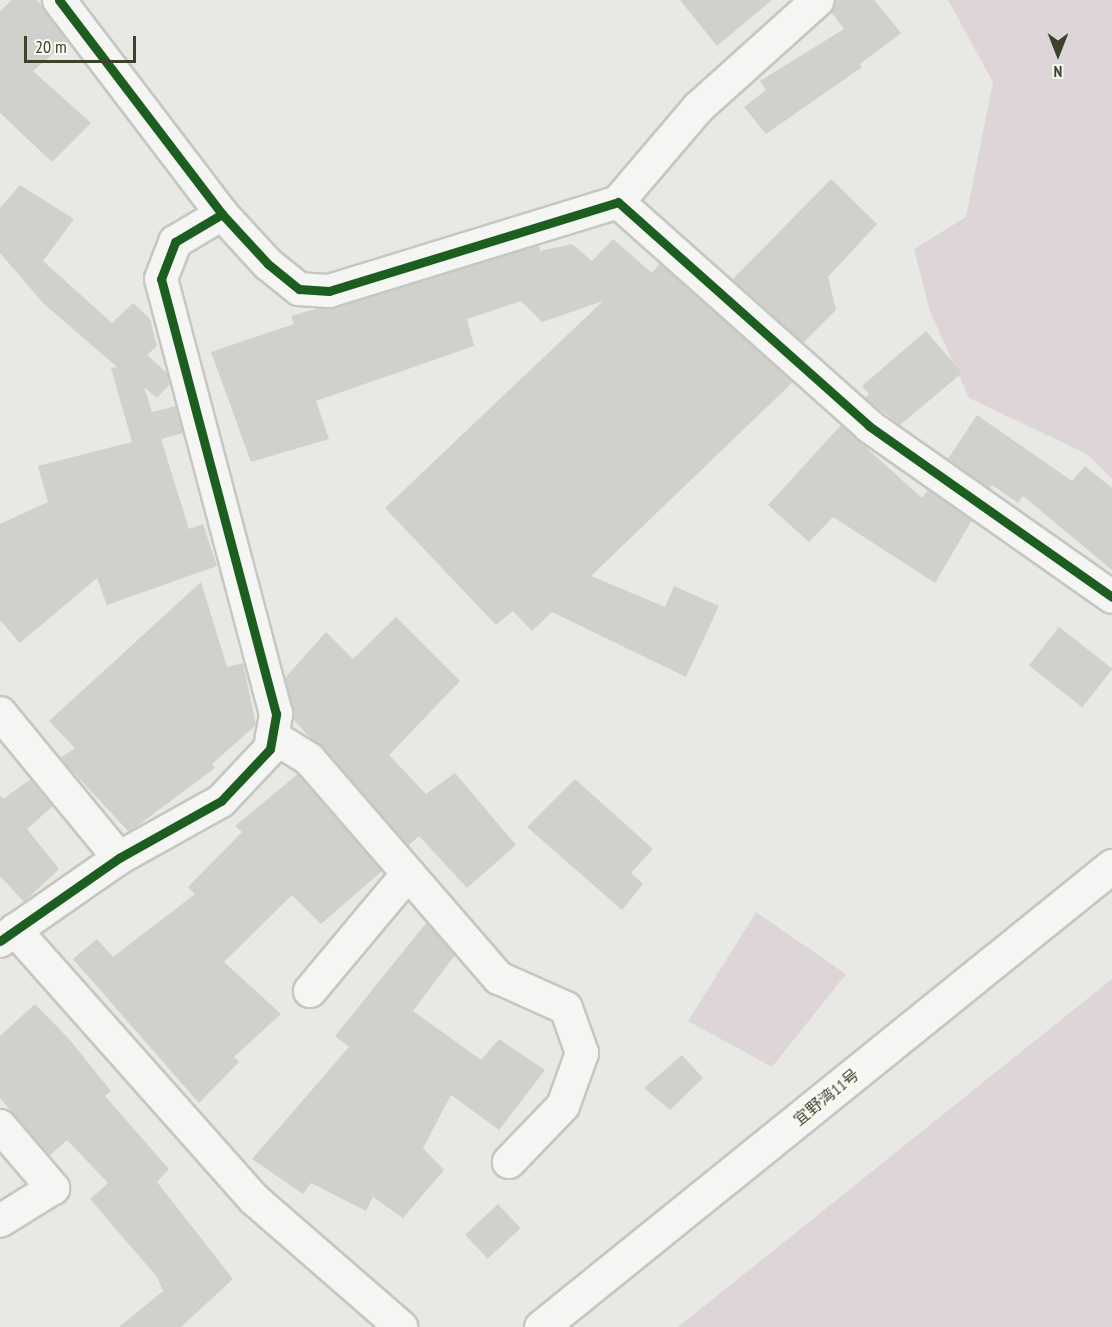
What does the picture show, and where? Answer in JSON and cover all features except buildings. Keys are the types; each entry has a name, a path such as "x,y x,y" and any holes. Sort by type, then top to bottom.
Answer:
{"street":[{"path":"59,0 222,214 268,264 299,290 329,291 618,202 698,108 818,0"},
{"path":"618,202 869,426 1112,597"},
{"path":"222,214 175,243 161,279 276,714 270,749 221,801 119,858 8,935 255,1200 401,1327"},
{"path":"0,713 119,858"},
{"path":"272,736 309,759 499,978 566,1008 582,1053 563,1106 509,1162"},
{"name":"宜野湾11号","path":"541,1327 1112,866"},
{"path":"310,991 408,874"},
{"path":"0,1126 53,1188 0,1221"}],"shaded area":[{"path":"948,0 1112,0 1112,479 1087,454 969,398 930,311 914,249 966,217 993,82"},
{"path":"756,912 846,974 772,1067 688,1021"},
{"path":"1112,979 1112,1327 678,1327"}],"cycle path":[{"path":"59,0 222,214 268,264 299,289 329,291 618,202 869,426 1112,597"},
{"path":"0,941 119,858 221,801 270,749 276,714 161,279 175,242 222,214"}]}
